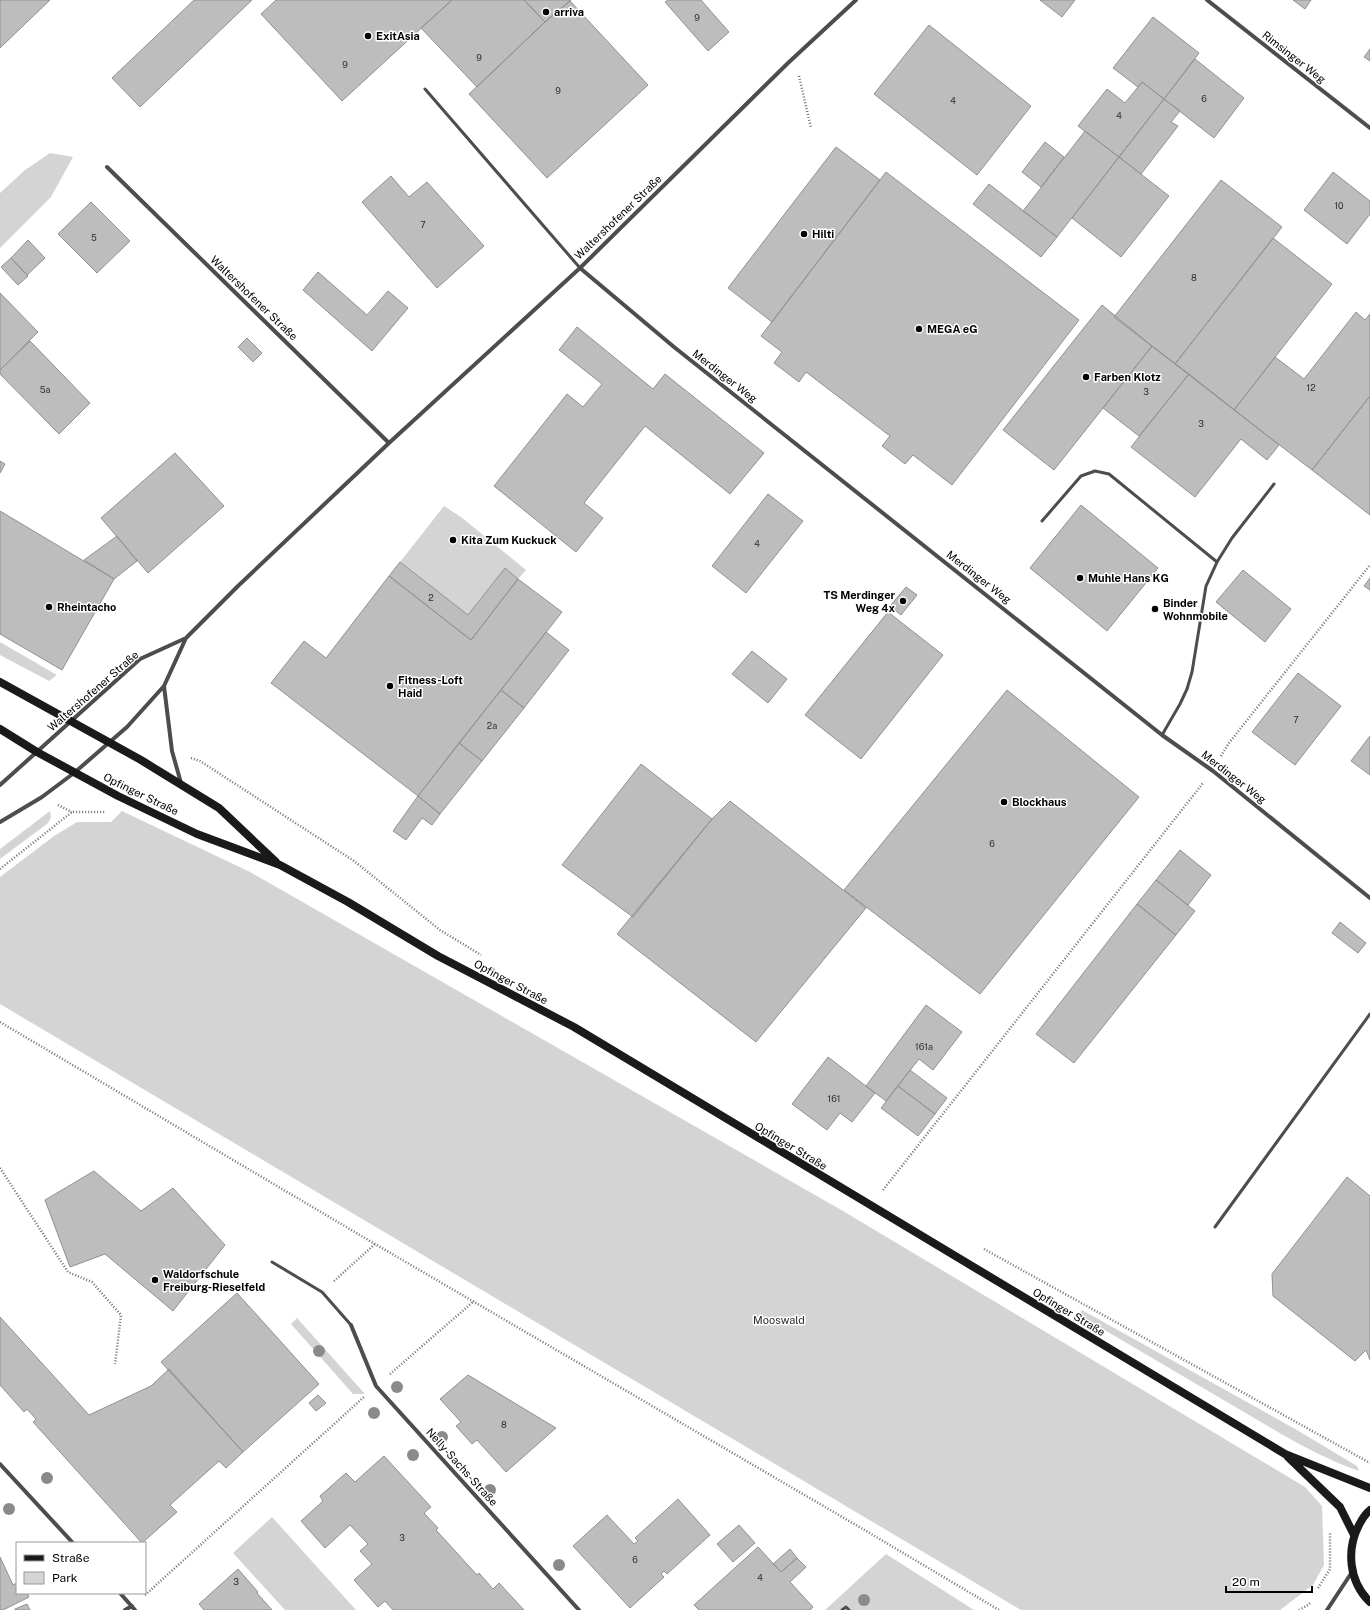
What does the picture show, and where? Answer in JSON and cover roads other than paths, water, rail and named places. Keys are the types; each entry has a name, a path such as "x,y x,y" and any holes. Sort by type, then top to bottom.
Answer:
{"main road":[{"name":"Opfinger Straße","path":"0,682 109,742 219,808 280,865"},
{"name":"Opfinger Straße","path":"0,729 37,752 118,796 197,834 280,865 348,902 438,956 574,1027 1285,1454 1370,1488"},
{"name":"Opfinger Straße","path":"1285,1454 1340,1508 1354,1535"},
{"path":"1370,1510 1365,1514 1354,1535 1350,1554 1352,1572 1357,1585 1370,1602"}],"street":[{"name":"Waltershofener Straße","path":"0,822 42,797 74,773 127,727 164,686 186,638 238,586 389,443 580,268 788,63 856,0"},
{"name":"Rimsinger Weg","path":"1206,0 1370,128"},
{"name":"Waltershofener Straße","path":"107,167 389,443"},
{"name":"Merdinger Weg","path":"580,268 680,352 1162,735 1213,771 1370,898"},
{"name":"Waltershofener Straße","path":"0,785 140,659 186,638"},
{"path":"164,686 172,751 181,784"},
{"name":"Nelly-Sachs-Straße","path":"350,1325 376,1386 579,1610"},
{"path":"0,1464 72,1542"},
{"path":"1327,1610 1352,1572"},
{"path":"121,1594 134,1608"},
{"path":"125,1610 134,1608"}],"lane":[{"path":"425,89 580,268"},
{"path":"1042,521 1081,476 1095,471 1109,474 1217,562"},
{"path":"1162,735 1187,689 1192,672 1206,586 1217,562 1232,538 1274,484"},
{"path":"1215,1227 1370,1014"},
{"path":"272,1262 322,1292 350,1325"},
{"path":"842,1610 846,1606 849,1610"}],"place":[{"name":"arriva","path":"546,12"},
{"name":"ExitAsia","path":"368,36"},
{"name":"Hilti","path":"804,234"},
{"name":"MEGA eG","path":"919,329"},
{"name":"Farben Klotz","path":"1086,377"},
{"name":"Kita Zum Kuckuck","path":"453,540"},
{"name":"Muhle Hans KG","path":"1080,578"},
{"name":"TS Merdinger Weg 4x","path":"903,601"},
{"name":"Rheintacho","path":"49,607"},
{"name":"Binder Wohnmobile","path":"1155,609"},
{"name":"Fitness-Loft Haid","path":"390,686"},
{"name":"Blockhaus","path":"1004,802"},
{"name":"Waldorfschule Freiburg-Rieselfeld","path":"155,1280"}],"park label":[{"name":"Mooswald","path":"779,1320"}]}
